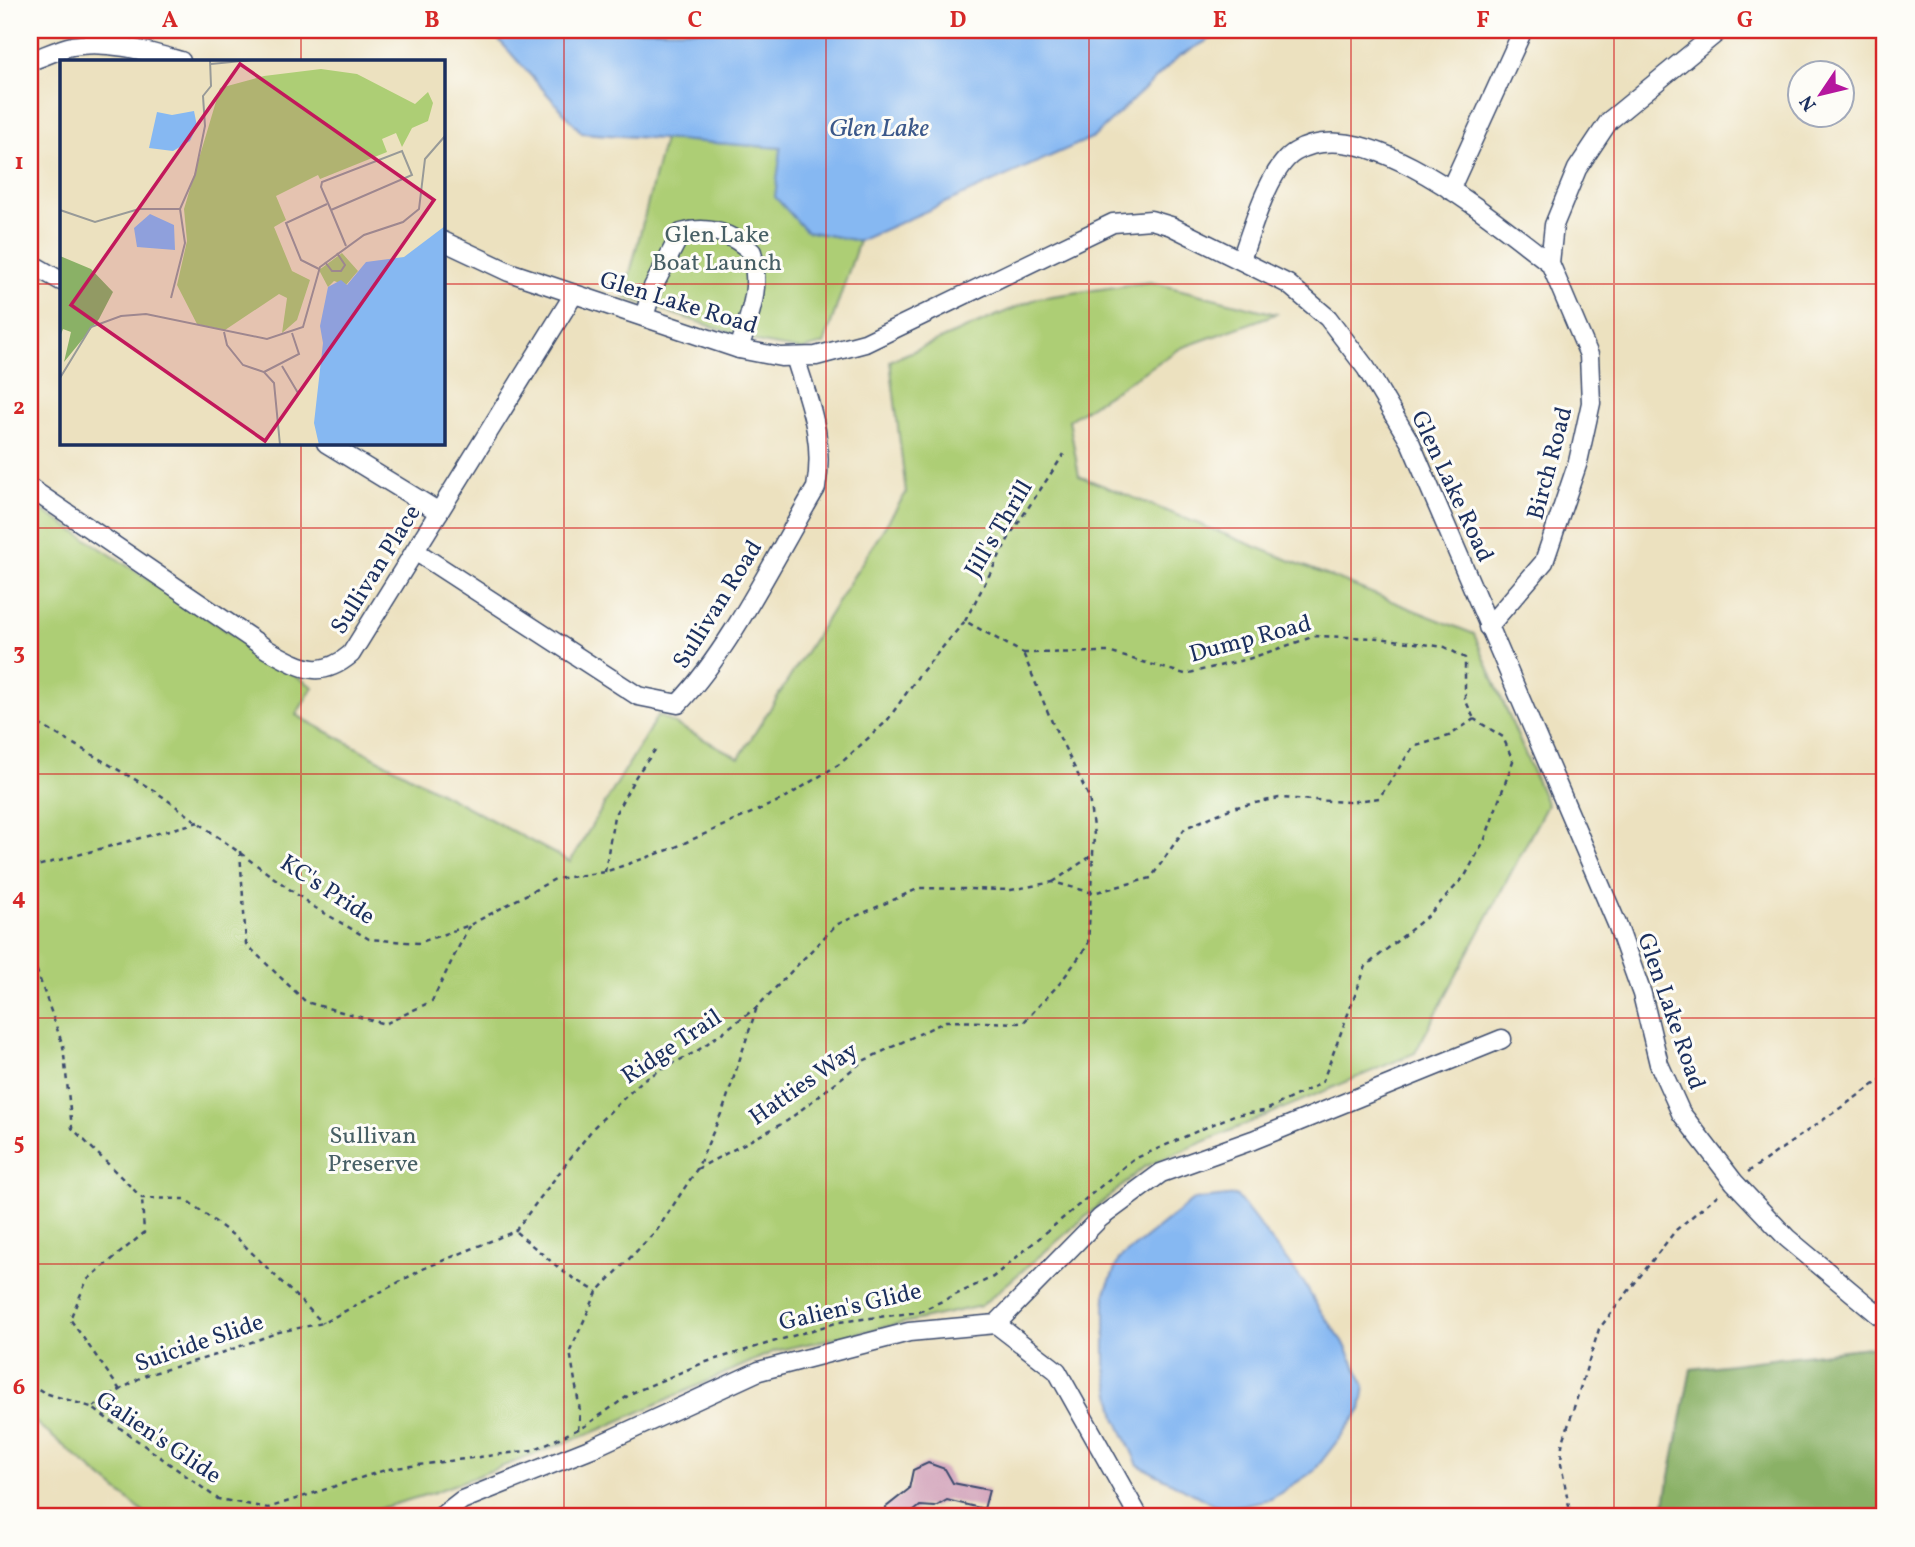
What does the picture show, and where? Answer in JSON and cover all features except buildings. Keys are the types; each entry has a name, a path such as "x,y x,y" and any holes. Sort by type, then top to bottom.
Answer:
{"street":[{"path":"1450,190 1523,30"},
{"name":"Birch Road","path":"1488,627 1544,562 1578,462 1591,403 1589,355 1550,263 1554,225 1577,169 1609,121 1720,30"},
{"path":"30,61 70,47 103,45 141,50 177,60"},
{"path":"1241,260 1266,193 1282,164 1294,152 1327,141 1355,142 1404,163 1450,190 1550,263"},
{"name":"Glen Lake Road","path":"444,241 509,272 739,349 795,356 816,356 865,343 1113,223 1151,220 1171,226 1289,284 1328,318 1366,368 1411,444 1617,924 1642,994 1659,1065 1681,1113 1734,1182 1787,1238 1885,1320"},
{"path":"644,317 653,287 681,233 707,229 724,233 752,252 758,276 755,299 739,349"},
{"path":"30,263 60,280"},
{"name":"Sullivan Place","path":"30,488 268,650 303,668 320,670 340,663 351,654 574,295"},
{"name":"Sullivan Road","path":"415,551 638,696 678,704 718,653 816,488 821,459 816,428 795,356"},
{"path":"328,444 439,512"},
{"path":"440,1517 462,1500 592,1448 759,1371 909,1332 996,1324 1100,1218 1161,1173 1265,1136 1502,1039"},
{"path":"996,1324 1057,1371 1139,1517"}],"path":[{"name":"Jill's Thrill","path":"605,872 671,849 783,799 841,763 887,721 919,674 965,621 1012,532 1064,454"},
{"path":"965,621 1023,653"},
{"name":"Dump Road","path":"1023,653 1108,652 1185,674 1248,659 1315,636 1380,638 1445,647 1465,658 1465,699 1474,719"},
{"name":"Hatties Way","path":"697,1170 787,1121 863,1061 946,1021 1023,1023 1060,983 1088,945 1094,854 1089,797 1023,653"},
{"name":"KC's Pride","path":"30,719 155,791 240,850 314,907 369,939 418,943 470,925 555,879 605,872"},
{"path":"1093,893 1150,878 1185,828 1233,808 1279,798 1348,802 1379,798 1413,747 1449,736 1474,719"},
{"name":"Galien's Glide","path":"30,1384 45,1393 91,1408 218,1499 268,1508 388,1469 533,1450 578,1430 632,1393 703,1363 839,1322 919,1312 993,1277 1132,1160 1234,1115 1264,1111 1322,1083 1366,966 1429,915 1465,876 1485,839 1513,761 1503,737 1474,719"},
{"path":"605,872 614,816 636,776 658,746"},
{"path":"30,868 200,822"},
{"path":"240,850 246,944 306,1002 385,1024 432,1001 470,925"},
{"path":"1053,882 1094,854"},
{"name":"Ridge Trail","path":"515,1231 594,1127 643,1079 697,1051 757,1007 836,925 920,888 1011,890 1053,882 1093,893"},
{"path":"30,951 63,1046 72,1128 142,1198 144,1233 87,1280 71,1319 121,1391"},
{"path":"578,1430 580,1411 570,1351 597,1292 657,1230 697,1170 724,1107 757,1007"},
{"path":"1571,1517 1561,1464 1562,1445 1599,1329 1676,1230 1734,1182 1885,1077"},
{"path":"142,1198 185,1199 237,1238 323,1323 425,1268 515,1231 565,1273 597,1292"},
{"name":"Suicide Slide","path":"91,1408 143,1376 216,1355 279,1332 323,1323"}],"green space":[{"name":"Glen Lake Boat Launch","path":"664,139 782,148 806,231 859,241 824,344 801,350 761,343 624,297"},
{"name":"Sullivan Preserve","path":"1150,282 1276,314 1181,348 1069,420 1079,476 1474,634 1547,805 1415,1053 1144,1167 981,1306 775,1351 599,1430 432,1493 351,1517 149,1517 30,1418 30,502 313,687 296,715 570,862 658,715 739,758 906,493 890,361 1038,298"},
{"path":"1885,1345 1885,1517 1662,1517 1691,1369"}],"water":[{"name":"Glen Lake","path":"490,30 1227,30 1179,56 1094,137 859,241 806,231 775,197 781,148 582,133"},
{"path":"1236,1195 1304,1283 1343,1341 1365,1386 1361,1410 1314,1471 1271,1499 1222,1509 1138,1465 1116,1418 1105,1364 1105,1292 1119,1259 1193,1200"}]}
